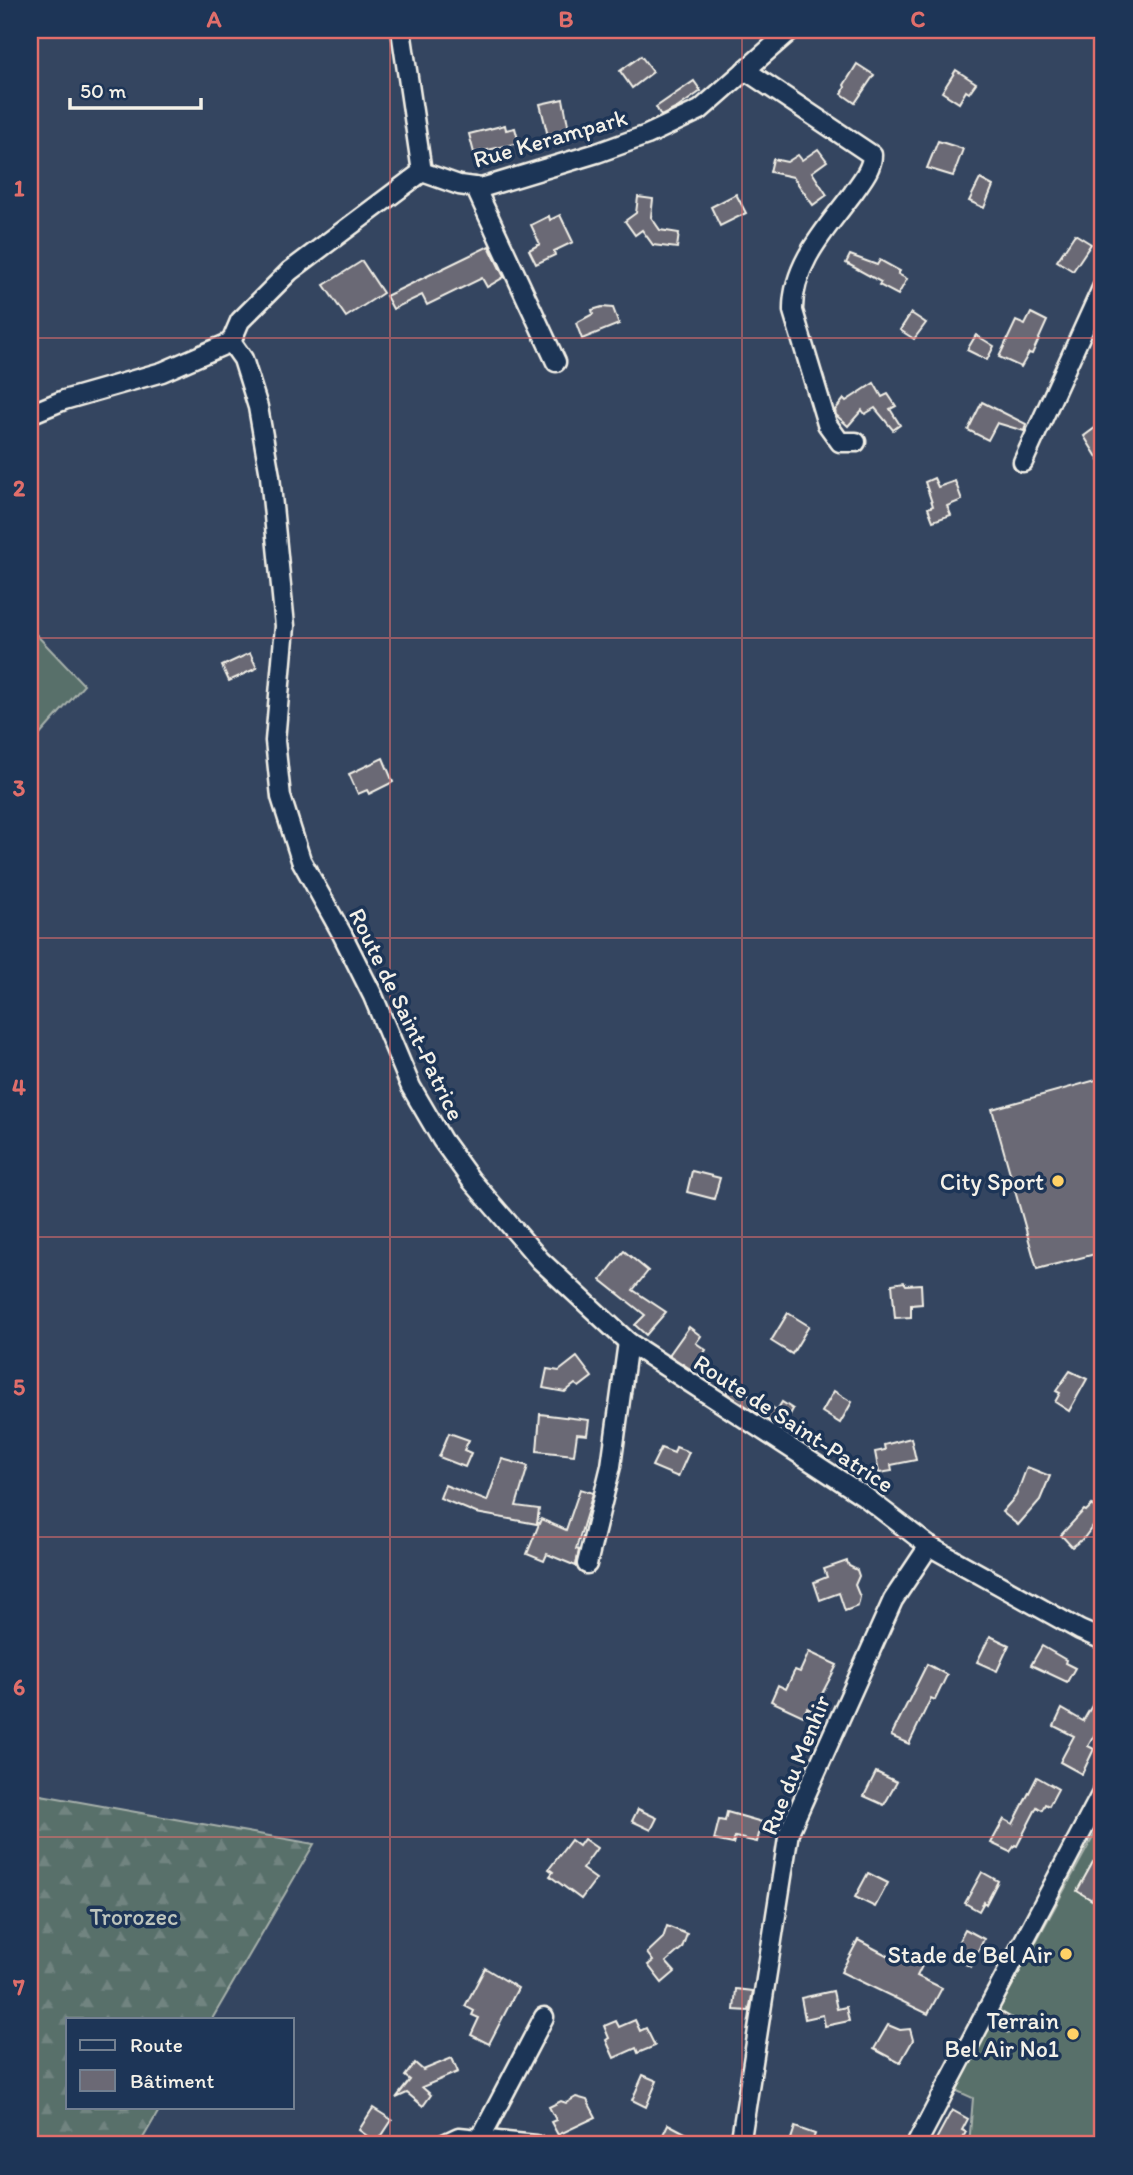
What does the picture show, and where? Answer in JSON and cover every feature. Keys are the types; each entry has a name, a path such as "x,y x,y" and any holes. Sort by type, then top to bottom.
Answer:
{"street":[{"path":"30,414 64,400 162,372 232,342 240,321 289,271 422,172 401,30"},
{"name":"Rue Kerampark","path":"422,172 459,185 481,188 647,135 700,110 791,30"},
{"path":"746,69 872,155 872,163 863,178 810,251 798,275 793,293 793,311 827,424 840,442 856,442"},
{"path":"475,187 556,362"},
{"path":"1023,462 1096,317 1103,286"},
{"name":"Route de Saint-Patrice","path":"232,342 243,359 258,407 270,476 285,626 275,741 281,797 301,860 373,996 411,1087 442,1140 471,1180 540,1260 628,1342 863,1496 929,1546 1080,1630 1103,1640"},
{"path":"587,1564 611,1466 628,1342"},
{"name":"Rue du Menhir","path":"740,2145 789,1832 892,1600 929,1546"},
{"path":"916,2145 1103,1791"},
{"path":"480,2139 544,2017"},
{"path":"442,2145 459,2137 536,2145"}],"green space":[{"path":"30,628 84,685 30,746"},
{"name":"Trorozec","path":"30,1793 314,1844 213,2018 66,2018 66,2108 160,2108 139,2145 30,2145"},
{"name":"Stade de Bel Air","path":"1103,1819 1103,2145 969,2145 973,2098 955,2090"}],"building":[{"path":"641,56 653,72 632,88 620,71"},
{"path":"857,64 874,75 855,103 842,94 844,85"},
{"path":"956,70 976,83 969,93 966,91 959,103 942,92"},
{"path":"694,81 701,91 661,116 656,107"},
{"path":"563,99 571,140 553,145 540,104"},
{"path":"505,125 506,130 515,128 519,143 474,153 469,134"},
{"path":"938,141 963,149 953,176 927,168"},
{"path":"818,149 827,161 812,172 827,195 813,205 793,177 770,172 773,159 787,162 798,155 802,160"},
{"path":"980,179 993,186 984,208 969,201"},
{"path":"736,194 746,213 720,226 711,207"},
{"path":"638,197 653,199 651,217 660,230 679,233 677,248 653,245 642,230 635,235 625,221 636,213"},
{"path":"560,215 573,242 536,264 529,250 540,244 531,225 549,216 550,220"},
{"path":"1075,234 1091,244 1073,271 1057,261"},
{"path":"489,246 504,277 487,287 482,278 427,305 422,295 393,309 386,296"},
{"path":"850,255 877,265 880,260 900,271 898,274 907,279 898,295 879,285 881,282 846,263"},
{"path":"362,261 383,293 346,317 324,285"},
{"path":"613,308 619,324 582,339 576,323 593,314 592,310"},
{"path":"911,313 926,323 914,339 900,330"},
{"path":"1031,313 1047,321 1032,354 1029,353 1021,367 999,357 1016,321 1025,325"},
{"path":"976,335 994,346 987,360 967,350"},
{"path":"874,383 882,397 888,394 896,406 890,409 900,425 893,430 875,408 865,414 862,410 848,426 836,415 835,410 844,399 846,401"},
{"path":"982,402 1026,424 1024,431 997,423 988,440 968,430"},
{"path":"1103,422 1103,467 1084,436"},
{"path":"934,478 938,487 955,481 962,500 947,506 951,515 933,521 928,508 933,506 925,482"},
{"path":"250,653 257,668 229,681 222,666"},
{"path":"383,758 393,782 369,794 367,790 358,794 349,774"},
{"name":"City Sport","path":"1103,1078 1103,1252 1037,1269 992,1109"},
{"path":"692,1171 720,1178 714,1199 687,1192"},
{"path":"624,1251 648,1271 633,1290 666,1312 646,1335 635,1325 645,1315 601,1280"},
{"path":"904,1282 906,1285 921,1284 922,1304 911,1305 911,1317 895,1318 892,1284"},
{"path":"788,1313 809,1326 792,1354 771,1341"},
{"path":"689,1327 701,1336 696,1343 706,1350 692,1370 669,1355"},
{"path":"577,1357 592,1377 579,1387 575,1384 565,1392 543,1388 547,1369 559,1371"},
{"path":"1070,1371 1087,1379 1069,1411 1055,1402 1060,1393 1056,1391"},
{"path":"733,1384 768,1407 777,1410 782,1402 793,1409 786,1422 778,1418 774,1424 726,1393"},
{"path":"834,1391 852,1402 840,1423 822,1412"},
{"path":"540,1414 589,1420 587,1435 577,1434 574,1455 537,1451"},
{"path":"449,1433 469,1440 464,1450 471,1453 465,1467 439,1457"},
{"path":"911,1438 916,1460 891,1465 892,1471 879,1473 875,1452 885,1450 884,1445"},
{"path":"676,1447 689,1452 678,1477 652,1466 661,1448 674,1453"},
{"path":"502,1459 528,1466 516,1506 539,1509 537,1524 476,1513 440,1498 445,1485 487,1501"},
{"path":"1027,1467 1050,1476 1040,1500 1018,1525 1002,1512 1016,1496"},
{"path":"580,1489 593,1493 576,1549 579,1550 576,1566 547,1554 544,1561 527,1554 541,1519 566,1530"},
{"path":"1092,1505 1101,1515 1084,1538 1072,1547 1061,1535"},
{"path":"847,1561 849,1566 857,1570 859,1576 855,1585 860,1597 858,1606 845,1611 839,1593 820,1600 814,1582 827,1577 824,1569"},
{"path":"990,1636 1009,1645 997,1671 977,1662"},
{"path":"1042,1646 1075,1668 1067,1682 1031,1665"},
{"path":"809,1652 837,1665 813,1711 807,1708 803,1716 771,1701 778,1685 786,1689 795,1670 800,1672"},
{"path":"927,1664 947,1675 935,1700 931,1698 909,1744 891,1736"},
{"path":"1103,1687 1103,1720 1088,1746 1094,1749 1082,1774 1060,1762 1074,1736 1054,1726 1062,1709 1083,1721"},
{"path":"876,1772 897,1782 884,1805 864,1796"},
{"path":"1037,1777 1058,1789 1049,1806 1045,1804 1042,1810 1037,1807 1017,1846 1010,1852 991,1843 1004,1819 1013,1824"},
{"path":"638,1809 657,1818 651,1830 632,1821"},
{"path":"727,1812 762,1822 757,1842 735,1837 733,1844 714,1840 719,1820 725,1821"},
{"path":"584,1839 597,1848 582,1869 596,1879 581,1899 550,1876 553,1872 549,1869 571,1840 579,1846"},
{"path":"1093,1862 1103,1868 1103,1880 1092,1900 1077,1891"},
{"path":"982,1872 998,1881 986,1904 984,1902 979,1911 965,1903"},
{"path":"868,1873 888,1883 875,1907 855,1897"},
{"path":"667,1926 687,1934 682,1948 666,1962 675,1972 662,1983 648,1965 653,1961 647,1953 663,1938"},
{"path":"965,1929 984,1939 971,1967 951,1956"},
{"path":"858,1940 898,1961 902,1952 923,1964 917,1976 942,1988 928,2014 841,1972"},
{"path":"485,1968 518,1988 489,2044 471,2035 479,2018 472,2015 474,2011 465,2006"},
{"path":"736,1989 753,1991 749,2011 734,2010"},
{"path":"833,1991 837,2009 846,2007 849,2021 825,2026 823,2015 805,2019 801,1998"},
{"path":"1000,2011 1015,2020 1009,2033 992,2026"},
{"path":"635,2020 640,2031 646,2028 655,2046 638,2053 636,2048 614,2058 606,2040 609,2038 604,2026 616,2021 619,2027"},
{"path":"888,2025 900,2030 910,2029 913,2040 900,2063 874,2049"},
{"path":"452,2058 458,2072 422,2087 431,2095 423,2106 407,2093 396,2098 410,2080 405,2076 415,2063 423,2070"},
{"path":"643,2075 657,2081 646,2107 632,2100"},
{"path":"576,2097 587,2100 596,2117 558,2135 551,2122 556,2120 549,2107 561,2101 566,2103"},
{"path":"373,2108 392,2120 377,2143 359,2130"},
{"path":"952,2110 968,2119 962,2130 966,2132 959,2145 933,2145"},
{"path":"668,2124 689,2135 683,2145 658,2145"},
{"path":"795,2127 815,2134 811,2145 789,2145"}],"place":[{"name":"City Sport","path":"1058,1181"},
{"name":"Stade de Bel Air","path":"1066,1954"},
{"name":"Terrain Bel Air No1","path":"1073,2034"}]}
